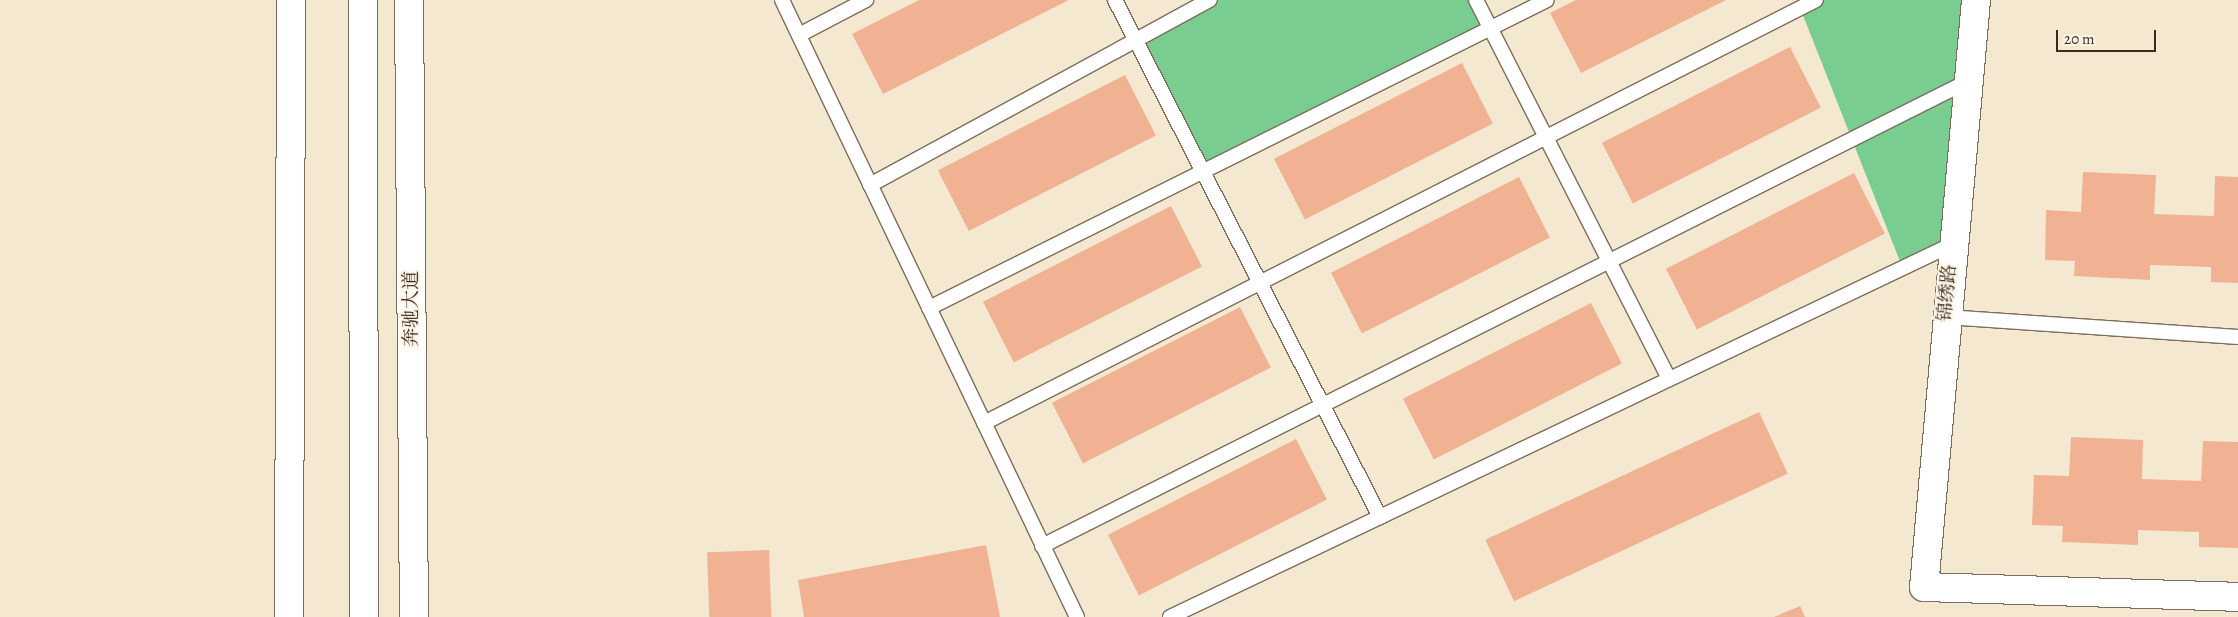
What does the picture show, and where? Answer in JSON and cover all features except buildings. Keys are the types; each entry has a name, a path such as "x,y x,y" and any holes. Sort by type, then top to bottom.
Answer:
{"street":[{"path":"289,617 291,0"},
{"path":"363,0 364,617"},
{"name":"奔驰大道","path":"409,0 414,617"},
{"name":"锦绣路","path":"1976,0 1946,317 1924,587 2238,597"}],"lane":[{"path":"782,0 1077,617"},
{"path":"799,36 866,0"},
{"path":"1115,0 1380,517"},
{"path":"870,185 1210,0"},
{"path":"1476,0 1670,379"},
{"path":"929,308 1547,0"},
{"path":"984,423 1816,0"},
{"path":"1042,546 1968,81"},
{"path":"1170,617 1953,244"},
{"path":"1946,317 2238,337"}],"green space":[{"path":"1210,0 1476,0 1490,28 1203,171 1136,40"},
{"path":"1797,0 1976,0 1953,244 1903,269"}]}
